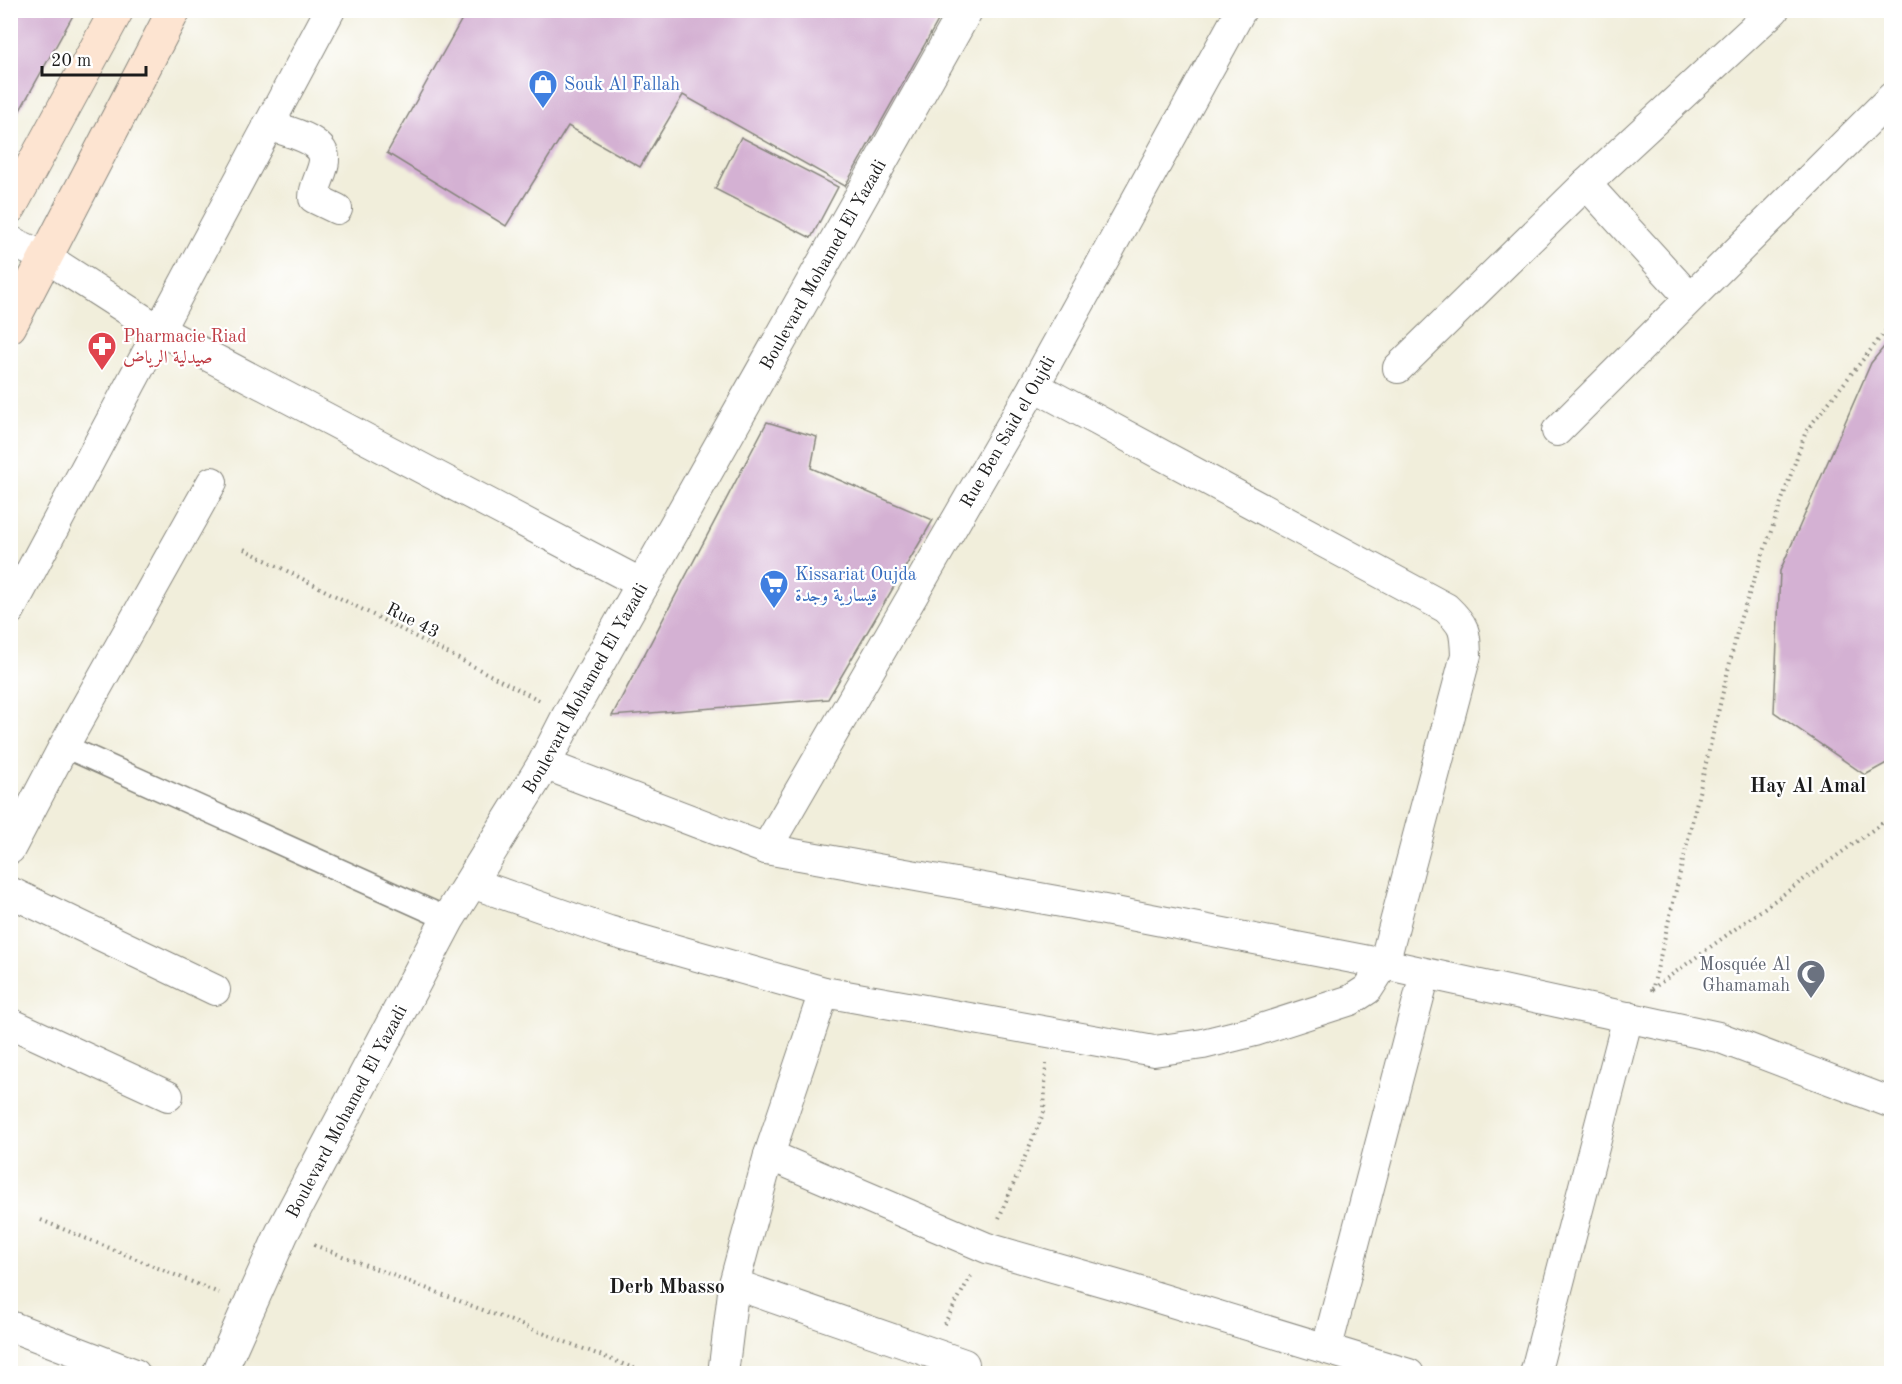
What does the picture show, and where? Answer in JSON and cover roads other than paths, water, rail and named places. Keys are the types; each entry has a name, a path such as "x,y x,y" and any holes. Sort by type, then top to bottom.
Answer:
{"main road":[{"path":"10,207 117,10"},
{"path":"10,326 174,10"}],"street":[{"path":"10,610 330,10"},
{"name":"Boulevard Mohamed El Yazadi","path":"219,1374 282,1233 448,919 544,764 569,715 966,10"},
{"name":"Rue Ben Said el Oujdi","path":"766,849 1034,386 1241,10"},
{"path":"1398,368 1586,184 1774,10"},
{"path":"1557,431 1892,97"},
{"path":"268,125 314,142 322,150 324,161 314,198 337,209"},
{"path":"1586,184 1689,297"},
{"path":"10,241 47,258 159,330 644,585"},
{"path":"472,883 609,931 824,992 1154,1051 1203,1044 1255,1031 1351,1000 1368,989 1384,964 1466,656 1461,622 1446,608 1034,386"},
{"path":"10,849 64,746 212,482"},
{"path":"64,746 448,919"},
{"path":"544,764 766,849 1084,906 1384,964 1718,1037 1892,1103"},
{"path":"10,892 214,990"},
{"path":"1327,1347 1425,974"},
{"path":"723,1374 734,1284 769,1155 824,992"},
{"path":"1535,1374 1637,1019"},
{"path":"10,1023 168,1095"},
{"path":"769,1155 987,1248 1327,1347 1409,1374"},
{"path":"734,1284 964,1364"},
{"path":"10,1326 135,1374"}],"place":[{"name":"Souk Al Fallah","path":"543,110"},
{"name":"Pharmacie Riad صيدلية الرياض","path":"102,372"},
{"name":"Kissariat Oujda قيسارية وجدة","path":"774,610"},
{"name":"Mosquée Al Ghamamah","path":"1811,1000"}],"district":[{"name":"Hay Al Amal","path":"1808,785"},
{"name":"Derb Mbasso","path":"667,1286"}]}
